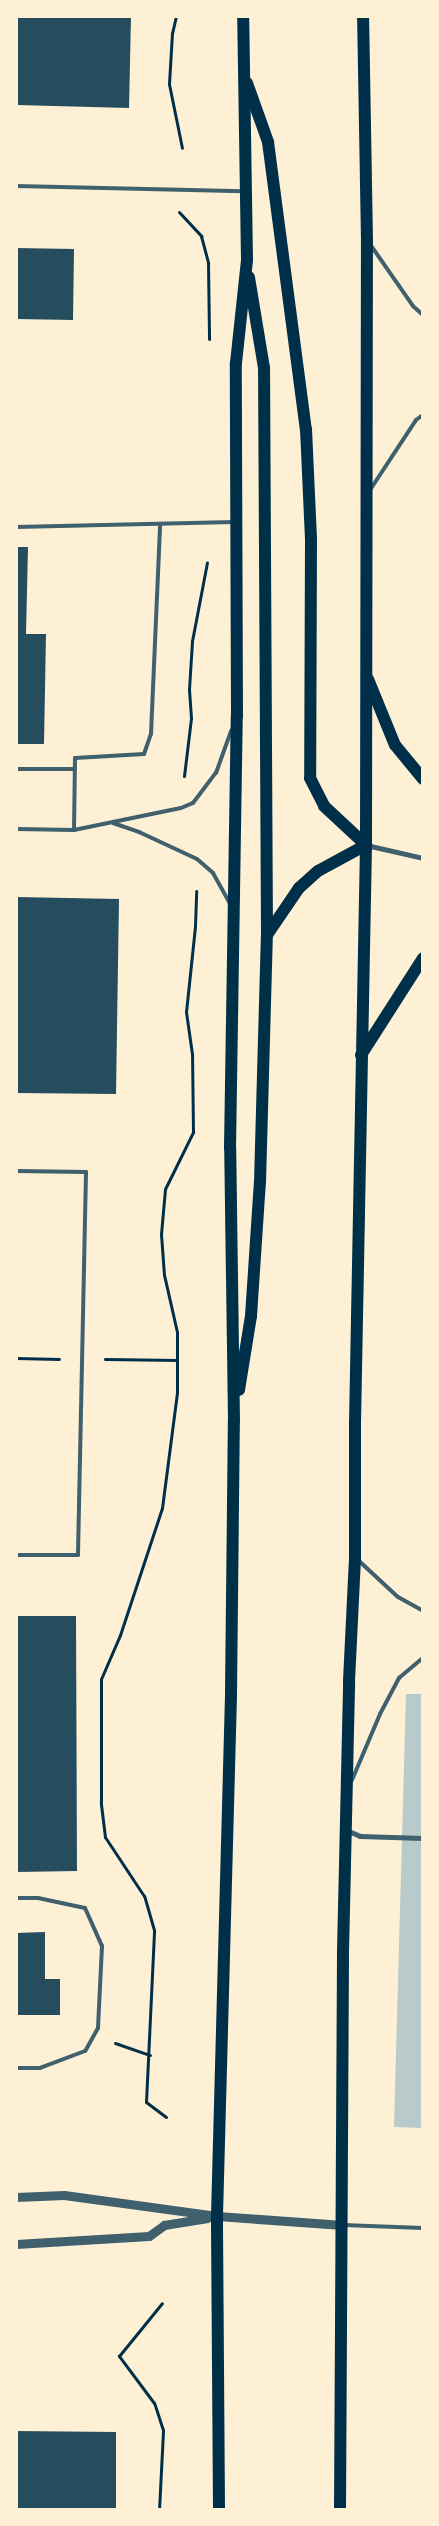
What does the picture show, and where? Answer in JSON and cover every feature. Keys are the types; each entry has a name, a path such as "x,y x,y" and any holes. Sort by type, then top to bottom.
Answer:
{"main road":[{"path":"219,2510 217,2216 231,1695 234,1421 230,1148 237,716 236,363 247,260 243,16"},
{"path":"340,2510 343,1952 349,1681 355,1557 355,1422 366,845 367,241 363,16"},
{"path":"243,71 268,142 306,429 310,538 310,778 324,806 366,845"},
{"path":"234,1421 251,1316 260,1182 267,935 264,368 247,260"},
{"path":"366,674 395,745 423,778"},
{"path":"267,935 299,888 318,871 366,845"},
{"path":"362,1055 423,958"}],"street":[{"path":"366,845 423,858"},
{"path":"346,1830 360,1836 423,1838"},
{"path":"16,2197 64,2195 217,2216 343,2224"},
{"path":"16,2244 149,2236 164,2225 217,2216"}],"lane":[{"path":"16,186 246,191"},
{"path":"367,241 413,306 423,315"},
{"path":"366,496 416,420 423,415"},
{"path":"16,528 236,522"},
{"path":"74,830 74,758 144,754 151,734 160,525"},
{"path":"16,829 74,830 181,808 193,803 216,773 237,716"},
{"path":"16,769 74,769"},
{"path":"113,823 139,832 197,859 213,873 234,913"},
{"path":"16,1171 86,1172 78,1555 16,1555"},
{"path":"355,1557 398,1596 423,1611"},
{"path":"347,1791 380,1714 398,1678 423,1658"},
{"path":"16,1898 38,1898 85,1908 102,1946 98,2028 85,2051 40,2068 16,2068"},
{"path":"343,2224 423,2228"}],"path":[{"path":"176,16 172,33 169,84 182,148"},
{"path":"178,212 201,236 208,263 209,342"},
{"path":"184,780 191,718 189,689 192,641 213,522"},
{"path":"166,2117 146,2102 150,2055 154,1930 144,1896 105,1837 101,1802 101,1679 120,1635 162,1508 177,1392 177,1332 164,1275 161,1234 165,1189 193,1132 192,1054 186,1012 195,926 196,889"},
{"path":"94,2036 150,2055"},
{"path":"159,2510 163,2430 154,2403 119,2356 162,2303"}],"shaded area":[{"path":"406,1694 423,1694 423,2128 394,2127"}],"building":[{"path":"16,16 131,16 129,108 16,105"},
{"path":"16,248 74,249 73,320 16,319"},
{"path":"16,547 28,547 26,634 46,634 44,744 16,744"},
{"path":"16,897 119,899 116,1094 16,1093"},
{"path":"16,1616 76,1616 77,1871 16,1872"},
{"path":"45,1932 45,1979 60,1979 60,2015 16,2015 16,1933"},
{"path":"16,2431 116,2432 116,2510 16,2510"}]}
